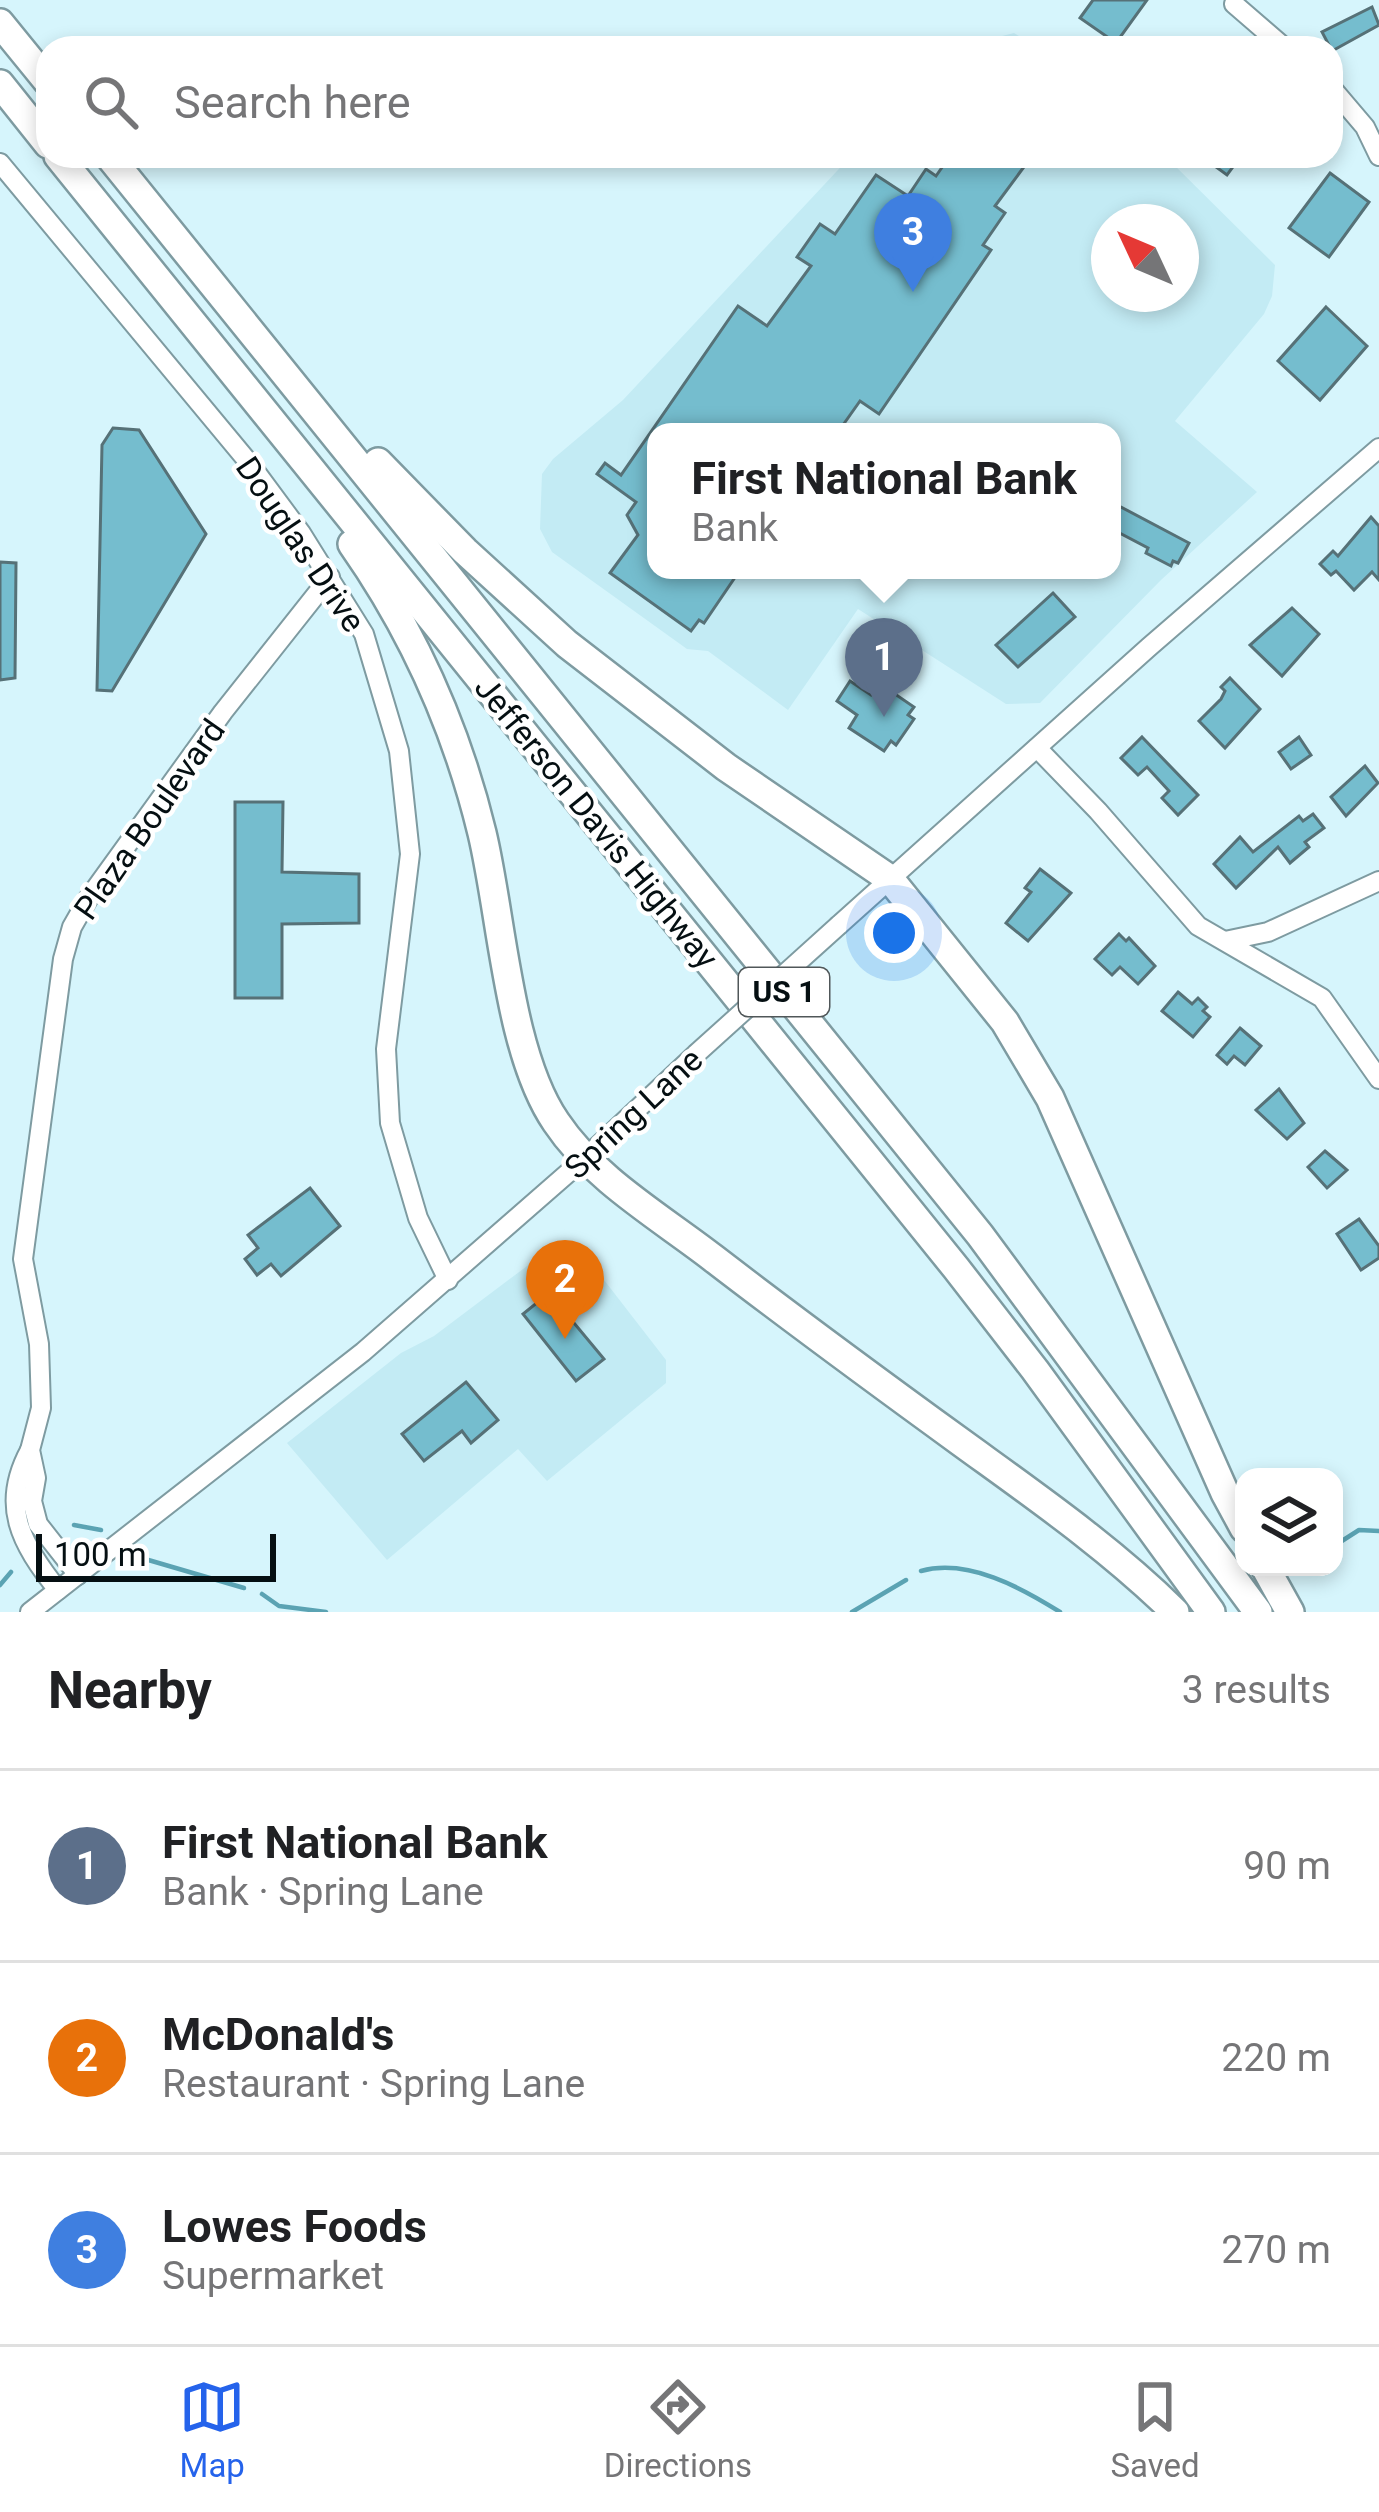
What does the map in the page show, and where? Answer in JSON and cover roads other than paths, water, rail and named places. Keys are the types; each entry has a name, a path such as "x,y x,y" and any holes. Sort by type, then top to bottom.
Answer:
{"highway":[{"path":"0,0 8,32 36,67"},
{"path":"0,84 36,129"},
{"name":"Jefferson Davis Highway","path":"68,168 956,1268 1211,1612"},
{"name":"Jefferson Davis Highway","path":"119,168 980,1235 1258,1612"},
{"path":"293,383 567,644 726,767 890,879 1005,1022 1049,1098 1235,1511"},
{"path":"326,487 338,525 421,659 456,744 482,834 509,981 531,1067 553,1119 584,1159 802,1327 1062,1515 1175,1612"},
{"path":"1270,1576 1290,1612"}],"street":[{"path":"1234,4 1271,36"},
{"path":"1343,101 1365,128 1379,157"},
{"name":"Douglas Drive","path":"0,163 250,464 364,634 399,751 410,854 386,1048 390,1123 418,1218 448,1280"},
{"name":"Spring Lane","path":"30,1612 448,1280 890,879 1376,453"},
{"name":"Plaza Boulevard","path":"77,1575 38,1524 32,1501 36,1478 30,1450 41,1408 40,1364 23,1259 63,959 72,927 88,898 223,712 330,577"},
{"path":"1037,748 1198,926 1322,998 1379,1079"},
{"path":"1225,941 1268,932 1379,881"},
{"name":"Plaza Boulevard","path":"30,1450 13,1469 6,1511 16,1536 58,1590"}],"waterway":[{"path":"74,1525 101,1530"},
{"path":"1343,1540 1359,1530 1379,1531"},
{"path":"145,1559 244,1588"},
{"path":"921,1571 976,1572 1012,1585 1060,1612"},
{"path":"0,1585 11,1572"},
{"path":"852,1612 906,1580"},
{"path":"262,1594 279,1606 326,1612"}],"place":[{"name":"Lowes Foods","path":"913,292"},
{"name":"First National Bank","path":"884,717"},
{"name":"McDonald's","path":"565,1339"}]}
